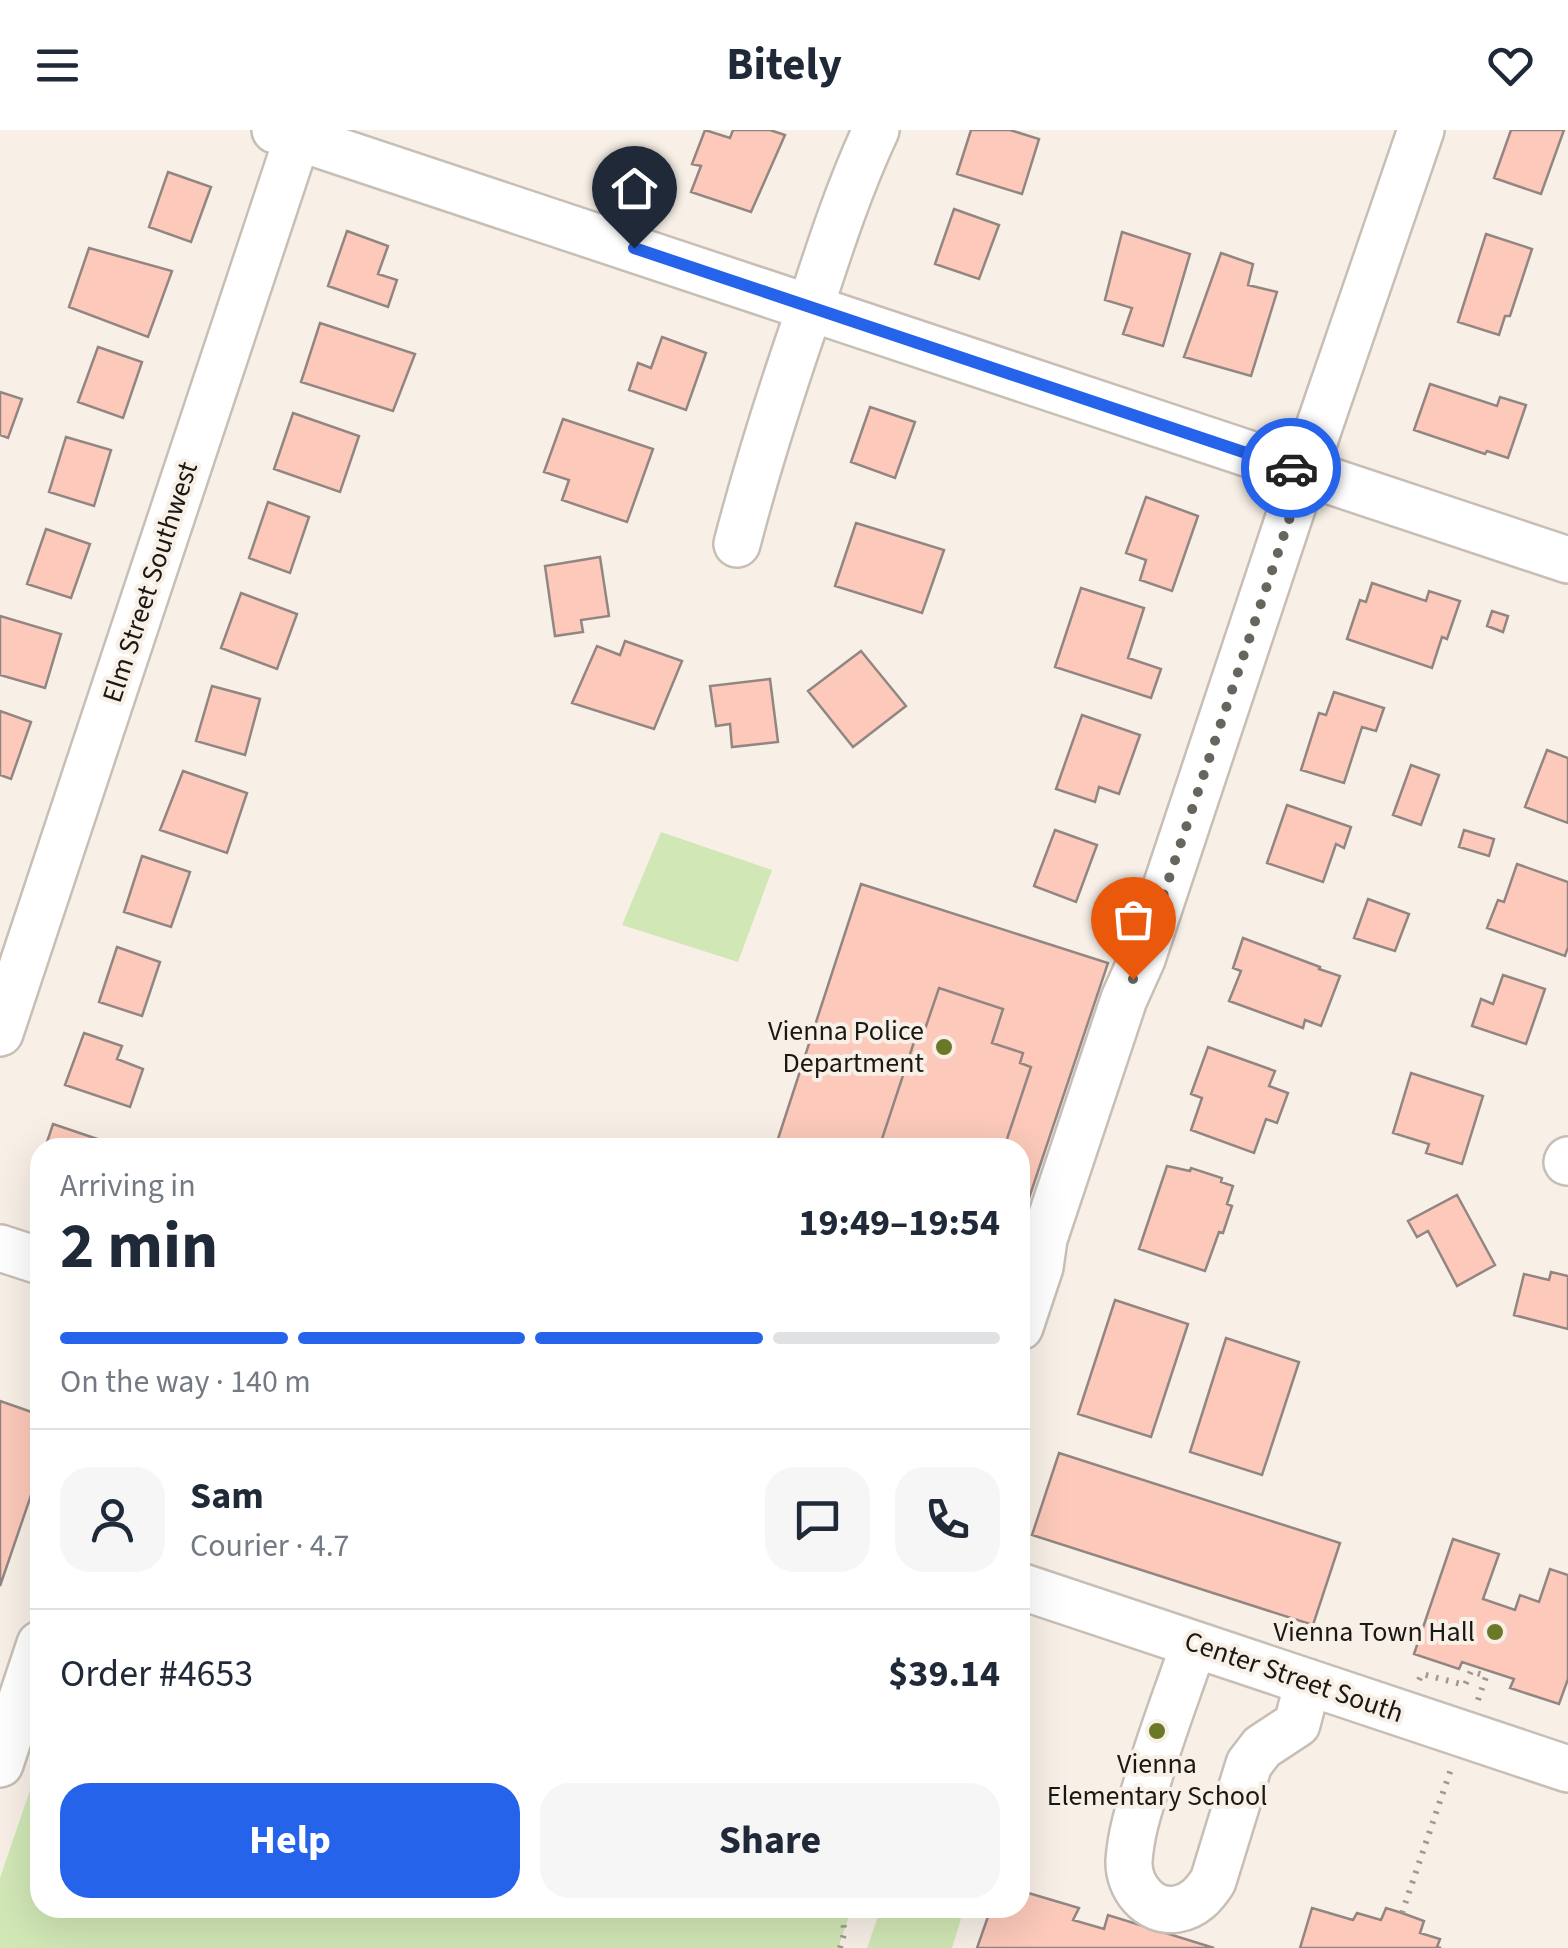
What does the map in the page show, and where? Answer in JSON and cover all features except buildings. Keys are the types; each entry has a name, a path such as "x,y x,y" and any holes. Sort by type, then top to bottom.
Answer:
{"street":[{"path":"736,544 757,464 810,306 853,180 876,130"},
{"path":"1030,1296 1044,1239 1124,999 1142,959 1421,130"},
{"path":"291,133 1568,560"},
{"name":"Elm Street Southwest","path":"0,1033 291,133"},
{"path":"0,1248 30,1257"},
{"name":"Center Street South","path":"1030,1589 1568,1769"},
{"path":"1194,1644 1136,1818 1128,1864 1131,1880 1152,1905 1175,1910 1203,1896 1212,1881 1249,1764 1262,1747 1297,1724 1308,1682"},
{"path":"0,1764 30,1674"}],"path":[{"path":"1416,1686 1422,1674 1465,1685 1471,1671 1487,1674 1476,1706"},
{"path":"1402,1914 1447,1779"},
{"path":"840,1948 843,1918"}],"green space":[{"path":"661,832 772,870 738,962 622,925"},
{"path":"30,1790 30,1918 848,1918 838,1948 0,1948 0,1878"},
{"path":"878,1918 961,1919 952,1948 867,1948"}],"way so far":[{"path":"1133,979 1305,472 1291,468"}],"place":[{"name":"Vienna Police Department","path":"944,1047"},
{"name":"Vienna Town Hall","path":"1495,1632"},
{"name":"Vienna Elementary School","path":"1157,1731"}],"route":[{"path":"634,248 1291,468"}]}
